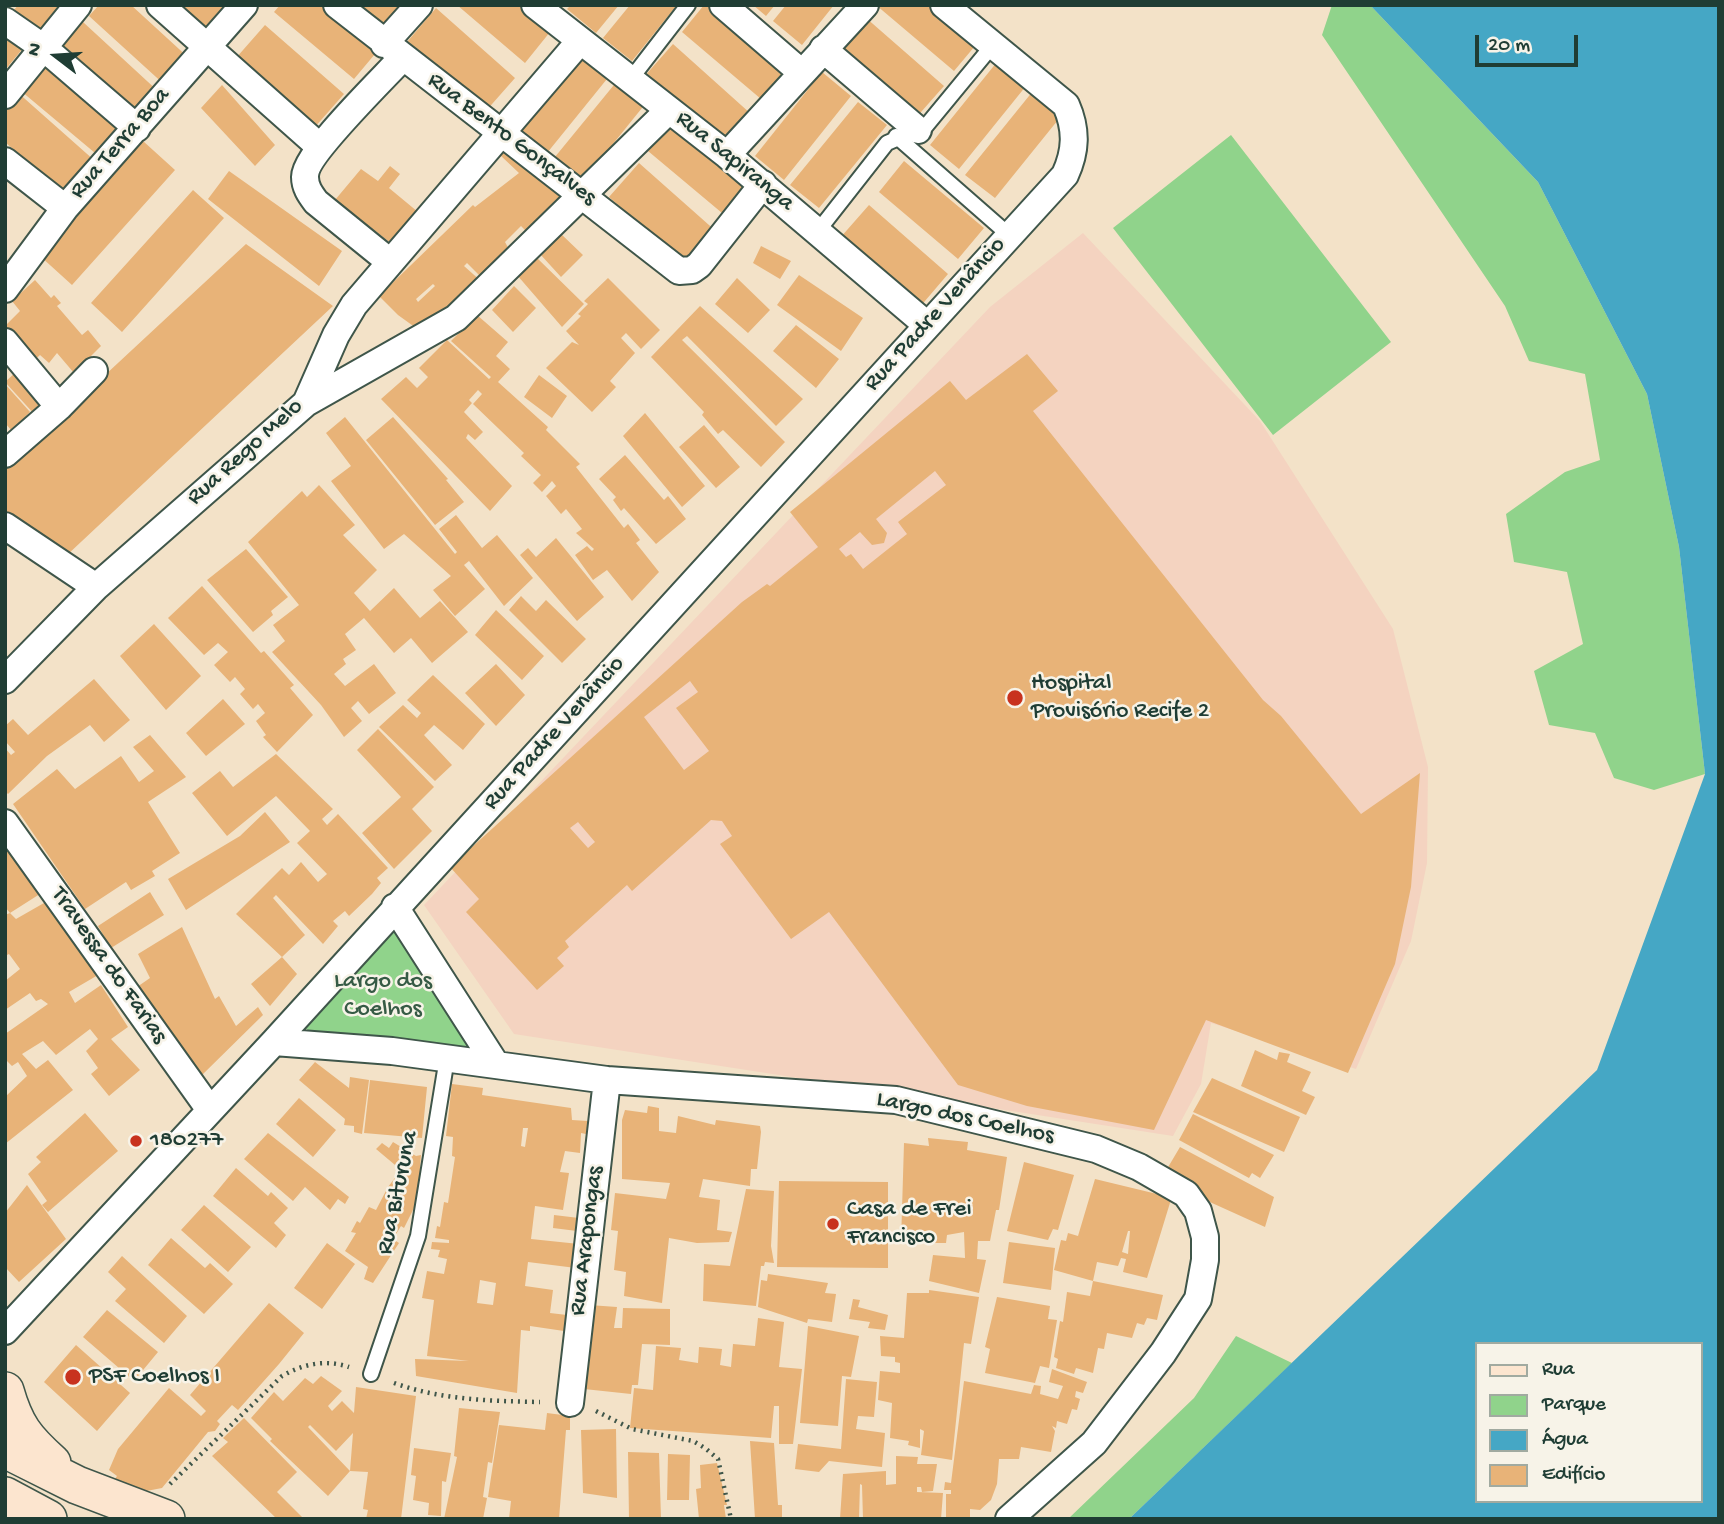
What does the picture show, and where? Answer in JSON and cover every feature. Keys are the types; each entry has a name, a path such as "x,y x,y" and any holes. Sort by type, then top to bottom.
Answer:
{"street":[{"path":"5,95 78,5"},
{"path":"160,5 205,48 320,147"},
{"name":"Rua Terra Boa","path":"5,289 65,208 244,5"},
{"name":"Rua Bento Gonçalves","path":"337,5 676,269 685,272 699,265 763,184"},
{"path":"390,262 316,202 307,189 304,175 320,147 393,51 419,5"},
{"path":"723,5 803,73"},
{"path":"727,155 865,5"},
{"path":"944,5 992,47"},
{"name":"Rua Sapiranga","path":"539,6 763,184 927,326"},
{"path":"5,21 44,48 137,128"},
{"name":"Rua Rego Melo","path":"5,680 96,587 306,403 348,315 390,262 580,41"},
{"name":"Rua Padre Venâncio","path":"5,1331 274,1042 1065,175 1074,149 1073,123 1066,105 992,47"},
{"path":"823,50 907,133"},
{"path":"306,403 456,318 669,110"},
{"path":"5,161 65,208"},
{"path":"5,342 59,407"},
{"path":"5,453 59,407 94,371"},
{"path":"5,526 96,587"},
{"name":"Travessa do Farias","path":"5,823 210,1110"},
{"path":"395,907 495,1063"},
{"name":"Largo dos Coelhos","path":"274,1042 495,1063 607,1080 896,1100 1096,1149 1139,1167 1186,1194 1198,1211 1205,1237 1205,1260 1198,1299 1163,1353 1094,1443 1009,1519"},
{"name":"Rua Arapongas","path":"570,1403 607,1080"},
{"path":"5,1391 13,1420 28,1442 77,1485"},
{"path":"5,1449 77,1485 154,1515"},
{"path":"5,1496 48,1519"}],"lane":[{"path":"630,80 688,5"},
{"path":"818,231 887,143 933,119 992,47"},
{"path":"907,133 1009,235"},
{"name":"Rua Bituruna","path":"371,1374 418,1236 447,1058"}],"path":[{"path":"154,1515 282,1376 300,1366 324,1363 371,1374 434,1396 477,1401 570,1403 597,1411 632,1429 692,1441 718,1459 731,1519"}],"shaded area":[{"name":"Hospital Provisório Recife 2","path":"1083,233 1260,421 1393,629 1428,767 1427,863 1411,941 1356,1069 1211,1023 1201,1084 1173,1136 514,1034 424,905 990,307"}],"green space":[{"path":"1332,5 1370,5 1538,182 1647,394 1679,547 1705,774 1654,790 1614,778 1595,733 1549,725 1534,671 1583,644 1567,572 1514,562 1506,514 1565,472 1600,460 1585,374 1529,361 1505,306 1322,35"},
{"path":"1231,135 1391,342 1273,435 1113,228"},
{"name":"Largo dos Coelhos","path":"388,916 483,1049 446,1056 320,1037 290,1020"},
{"path":"1236,1336 1292,1363 1129,1519 1068,1519 1194,1398"}],"water":[{"path":"1370,5 1719,5 1719,1519 1129,1519 1597,1070 1705,774 1679,547 1647,394 1538,182"}],"building":[{"path":"18,5 66,5 40,37 11,14"},
{"path":"99,5 131,5 191,60 167,87 89,16"},
{"path":"164,5 232,5 206,42"},
{"path":"280,5 328,5 380,48 354,79 274,12"},
{"path":"360,5 406,5 385,28"},
{"path":"457,5 518,5 550,32 525,63"},
{"path":"571,5 619,5 596,33 567,9"},
{"path":"630,5 677,5 632,61 603,38"},
{"path":"704,5 713,5 787,68 761,99 682,32"},
{"path":"753,5 775,5 766,16"},
{"path":"786,5 834,5 802,45 773,21"},
{"path":"876,5 938,5 980,40 954,71"},
{"path":"436,8 515,78 485,112 407,42"},
{"path":"865,17 944,86 914,120 836,50"},
{"path":"83,22 160,93 136,120 58,50"},
{"path":"265,25 344,94 314,128 236,58"},
{"path":"5,32 24,47 5,70"},
{"path":"673,44 751,114 722,148 643,78"},
{"path":"582,50 611,74 543,158 514,134"},
{"path":"47,60 126,127 101,158 21,91"},
{"path":"997,62 1026,86 959,169 930,145"},
{"path":"822,72 851,96 784,180 755,156"},
{"path":"618,80 646,103 579,186 550,163"},
{"path":"222,85 275,145 255,166 201,108"},
{"path":"16,91 95,161 65,195 5,142 5,104"},
{"path":"1033,91 1062,115 995,198 965,175"},
{"path":"858,102 887,125 819,208 790,185"},
{"path":"674,120 753,187 728,218 648,151"},
{"path":"143,141 175,170 72,285 40,256"},
{"path":"513,143 566,200 532,237 521,226 505,242 512,255 483,279 467,263 464,266 482,282 423,333 398,315 379,296 473,205 475,207 519,173 500,155","holes":["433,284 435,286 418,302 416,299"]},
{"path":"904,161 984,228 958,259 879,192"},
{"path":"639,163 718,233 688,267 609,197"},
{"path":"390,166 400,174 389,188 418,212 392,244 335,200 361,169 378,181"},
{"path":"229,171 342,251 319,286 208,199"},
{"path":"193,190 224,218 122,332 91,303"},
{"path":"869,205 948,274 919,308 840,238"},
{"path":"560,233 583,255 561,277 540,254"},
{"path":"246,244 333,306 66,556 5,514 5,468"},
{"path":"761,246 791,261 780,279 753,263"},
{"path":"536,257 584,304 562,327 517,275"},
{"path":"799,275 863,318 841,351 777,305"},
{"path":"608,278 660,330 641,349 626,333 621,338 635,353 610,381 616,387 592,412 546,368 572,342 579,345 566,331 581,316 578,314 588,304 584,301"},
{"path":"737,278 770,310 748,333 715,304"},
{"path":"35,280 51,298 54,295 61,303 57,306 82,335 88,330 101,346 74,373 57,353 49,363 40,355 28,366 5,337 5,326 20,311 12,301"},
{"path":"514,286 536,308 513,332 492,310"},
{"path":"700,306 803,399 776,426 687,336 682,340 785,442 761,467 723,430 718,434 702,415 704,412 651,357"},
{"path":"477,315 508,342 496,356 510,369 498,382 548,427 546,430 580,464 576,467 624,528 628,524 640,540 636,543 659,572 632,601 607,570 593,580 575,555 587,546 592,551 594,549 576,533 582,529 566,509 561,514 546,496 556,486 552,481 542,492 533,483 541,475 521,456 524,453 473,404 482,394 478,390 469,400 472,403 464,412 483,432 475,440 468,434 466,438 512,486 490,511 381,399 406,377 417,388 428,377 419,368 447,340 489,379 491,377 451,341"},
{"path":"796,325 839,359 816,388 773,351"},
{"name":"Hospital Provisório Recife 2","path":"1027,354 1058,391 1033,411 1263,700 1281,716 1361,814 1420,773 1411,887 1395,964 1348,1073 1206,1020 1154,1130 1027,1106 958,1085 829,912 791,939 720,844 732,836 722,821 711,820 632,891 627,885 565,941 569,947 557,958 564,966 537,990 466,912 479,899 450,867 742,602 767,584 770,586 818,547 790,512 950,381 966,400","holes":["935,471 946,485 898,522 907,534 863,569 851,554 846,557 839,549 860,532 872,545 884,543 887,533 876,519","690,681 698,692 676,708 709,751 684,770 644,717","578,822 595,842 588,848 570,828"]},
{"path":"16,372 47,403 35,415 5,382"},
{"path":"539,375 567,396 552,418 524,397"},
{"path":"5,384 30,412 12,431 5,423"},
{"path":"645,413 705,486 682,507 623,436"},
{"path":"345,417 455,554 457,552 439,529 456,515 482,548 497,535 533,578 504,606 469,561 464,565 485,589 455,616 433,590 451,576 404,534 384,549 331,481 351,466 326,433"},
{"path":"393,417 448,479 446,480 464,502 435,525 366,440"},
{"path":"704,425 740,467 716,488 679,447"},
{"path":"625,455 664,500 668,496 686,519 656,544 624,508 621,511 613,500 616,497 599,479"},
{"path":"319,485 355,525 343,535 377,570 354,593 370,611 394,588 420,618 440,601 468,632 432,663 411,638 394,653 364,618 345,634 356,650 343,659 346,664 334,674 345,686 374,664 396,693 369,714 358,701 351,708 362,721 344,737 321,705 272,652 285,641 273,625 299,605 248,542 302,491 307,497"},
{"path":"556,538 604,597 577,621 520,555 528,548 536,557"},
{"path":"246,549 288,597 271,611 273,615 253,632 207,580"},
{"path":"202,586 261,653 264,651 294,685 290,688 313,715 277,752 263,737 266,735 256,721 265,713 258,704 253,709 240,694 245,689 235,677 230,682 214,665 228,652 218,643 204,655 168,618"},
{"path":"521,596 536,611 546,600 586,639 562,663 509,610"},
{"path":"496,610 544,656 522,680 475,635"},
{"path":"154,624 201,676 166,710 120,656"},
{"path":"496,664 525,695 496,726 465,693"},
{"path":"433,675 485,724 463,750 434,725 424,735 452,765 435,781 379,727 403,705 417,718 421,713 407,700"},
{"path":"94,679 130,720 104,742 90,725 47,756 8,794 5,791 5,748 11,755 15,752 5,741 5,726 13,719 28,735"},
{"path":"223,699 245,724 206,756 186,733"},
{"path":"378,729 434,787 412,809 432,831 394,869 362,833 401,797 357,750"},
{"path":"150,735 186,777 148,802 180,853 152,871 155,876 131,890 126,882 85,909 13,804 57,769 75,789 121,756 139,782 154,771 133,747"},
{"path":"276,754 333,809 322,819 327,825 338,814 388,868 377,878 381,883 372,894 349,916 345,911 333,921 338,926 323,944 276,895 273,898 305,935 282,957 236,914 282,868 289,875 301,862 318,882 327,874 297,843 310,831 276,796 227,836 192,793 220,771 233,787"},
{"path":"265,812 290,842 186,910 168,879 240,836"},
{"path":"5,839 43,892 10,913 5,907"},
{"path":"150,892 164,915 111,948 98,926"},
{"path":"51,899 98,975 69,992 75,1003 101,985 128,1027 111,1039 140,1070 109,1096 91,1074 98,1068 86,1051 98,1039 90,1029 56,1055 43,1041 22,1054 36,1069 48,1060 73,1090 5,1144 5,1097 27,1076 18,1062 12,1066 5,1059 5,1034 48,1004 41,999 36,1001 30,993 5,1010 5,981 20,969 9,954 5,956 5,915 10,913 16,919"},
{"path":"182,927 215,999 219,996 236,1026 258,1007 263,1015 201,1076 137,987 150,978 138,954"},
{"path":"282,957 297,974 270,1006 251,984"},
{"path":"1255,1050 1277,1060 1279,1052 1290,1054 1287,1062 1311,1072 1302,1091 1315,1097 1306,1115 1241,1086"},
{"path":"315,1062 349,1088 350,1077 369,1080 362,1134 354,1132 354,1126 344,1125 345,1119 299,1080"},
{"path":"1212,1078 1300,1117 1284,1152 1193,1112"},
{"path":"370,1080 427,1087 422,1138 364,1133"},
{"path":"452,1084 483,1088 482,1095 571,1108 572,1120 588,1121 586,1134 581,1133 580,1153 565,1151 560,1172 569,1173 563,1210 535,1206 531,1239 579,1244 576,1268 528,1262 525,1286 553,1290 550,1313 567,1315 564,1331 530,1326 530,1331 521,1330 517,1393 416,1376 415,1359 469,1361 427,1356 434,1300 422,1298 427,1271 444,1274 447,1259 438,1257 440,1250 431,1249 432,1242 449,1243 449,1240 435,1238 437,1226 440,1227 444,1202 448,1203 455,1157 452,1156 453,1137 446,1136","holes":["523,1128 528,1128 525,1147 521,1146","480,1280 496,1283 493,1305 477,1303"]},
{"path":"299,1098 336,1130 313,1157 276,1124"},
{"path":"648,1106 659,1108 659,1131 676,1133 678,1116 715,1125 716,1120 760,1126 761,1132 757,1169 751,1169 750,1186 703,1179 699,1197 720,1200 717,1230 732,1232 729,1242 697,1243 669,1238 662,1303 624,1296 626,1272 614,1270 618,1231 611,1230 615,1193 666,1199 670,1183 622,1179 622,1120 625,1110 647,1113"},
{"path":"85,1113 118,1151 48,1212 42,1205 47,1201 28,1174 41,1162 36,1157"},
{"path":"1193,1114 1274,1155 1260,1178 1252,1173 1249,1178 1179,1140"},
{"path":"268,1133 349,1197 345,1204 338,1199 330,1210 305,1187 293,1201 244,1159"},
{"path":"928,1138 968,1142 967,1150 1007,1157 999,1210 996,1210 990,1241 978,1241 977,1259 986,1260 979,1293 929,1281 933,1255 965,1258 964,1232 947,1235 946,1243 901,1243 904,1143 929,1146"},
{"path":"393,1142 416,1156 421,1155 420,1167 424,1169 416,1204 404,1228 401,1226 393,1239 399,1243 373,1283 364,1279 368,1267 345,1251 356,1233 351,1232 357,1221 360,1223 369,1207 376,1210 401,1170 376,1149 382,1143 389,1148"},
{"path":"1180,1147 1274,1197 1265,1227 1212,1203 1164,1174"},
{"path":"1024,1162 1074,1175 1058,1230 1053,1229 1048,1240 1007,1231"},
{"path":"236,1168 268,1196 271,1192 288,1208 274,1223 286,1235 276,1248 213,1196"},
{"path":"1095,1179 1157,1194 1159,1189 1173,1193 1147,1278 1123,1272 1126,1259 1121,1258 1118,1266 1097,1262 1093,1281 1054,1270 1061,1240 1066,1241 1068,1233 1078,1236","holes":["1130,1231 1128,1254 1122,1252"]},
{"name":"Casa de Frei Francisco","path":"779,1181 888,1182 888,1268 777,1267"},
{"path":"27,1185 66,1239 19,1282 5,1267 5,1213"},
{"path":"746,1189 774,1191 771,1246 774,1263 765,1262 764,1266 761,1266 756,1306 703,1301 704,1264 730,1266"},
{"path":"204,1205 251,1247 228,1272 181,1230"},
{"path":"554,1215 579,1218 577,1231 553,1228"},
{"path":"171,1238 205,1268 210,1263 233,1284 204,1314 148,1265"},
{"path":"1009,1242 1055,1248 1051,1290 1003,1283"},
{"path":"327,1243 355,1264 322,1309 294,1288"},
{"path":"122,1256 187,1316 164,1343 115,1301 126,1289 108,1272"},
{"path":"768,1274 828,1283 825,1293 836,1294 832,1322 808,1319 807,1323 758,1307 761,1280 767,1281"},
{"path":"1093,1281 1163,1295 1157,1320 1147,1318 1144,1325 1137,1323 1132,1338 1107,1333 1104,1349 1098,1348 1093,1373 1076,1368 1074,1374 1056,1368 1058,1359 1054,1357 1067,1292 1090,1296"},
{"path":"929,1290 979,1297 971,1344 964,1343 952,1460 921,1455 924,1431 920,1429 920,1448 908,1445 909,1441 890,1438 892,1403 878,1400 880,1371 900,1373 900,1363 895,1362 895,1357 881,1356 880,1336 904,1338 907,1293 929,1293"},
{"path":"997,1297 1050,1306 1048,1319 1057,1320 1049,1368 1040,1366 1035,1383 985,1373 990,1349 985,1347"},
{"path":"853,1299 860,1300 858,1307 888,1315 885,1330 868,1328 870,1322 849,1319"},
{"path":"269,1303 304,1333 279,1364 238,1410 232,1405 217,1421 220,1424 215,1431 208,1432 162,1488 136,1493 115,1479 117,1476 109,1470 118,1449 169,1388 201,1416 206,1411 190,1395"},
{"path":"589,1305 617,1307 614,1328 622,1328 623,1308 670,1309 670,1345 642,1344 638,1385 632,1385 631,1394 584,1389"},
{"path":"107,1310 158,1352 134,1381 83,1337"},
{"path":"758,1318 784,1322 779,1367 802,1369 793,1444 779,1444 779,1406 774,1406 771,1438 630,1428 634,1388 653,1390 656,1346 681,1348 679,1360 698,1363 699,1347 722,1349 720,1365 731,1367 733,1344 755,1346"},
{"path":"808,1326 859,1336 851,1377 842,1376 838,1426 800,1423"},
{"path":"76,1345 130,1393 97,1431 44,1382"},
{"path":"1052,1369 1087,1382 1083,1393 1076,1391 1075,1397 1080,1399 1077,1410 1072,1409 1067,1424 1057,1421 1056,1428 1052,1426 1055,1431 1051,1452 1021,1447 1019,1459 999,1459 997,1484 991,1500 980,1510 970,1509 970,1519 946,1519 946,1494 951,1494 951,1490 944,1490 945,1482 951,1483 964,1381 1031,1394 1034,1385 1041,1386 1040,1394 1058,1399 1063,1386 1049,1382"},
{"path":"321,1376 342,1391 328,1406 332,1411 342,1401 354,1413 356,1387 416,1396 401,1519 366,1519 368,1510 363,1509 368,1472 350,1471 328,1496 270,1441 272,1439 251,1418 274,1392 283,1401 305,1378 313,1384","holes":["310,1425 336,1451 353,1433 350,1471 308,1427"]},
{"path":"846,1379 877,1382 874,1417 858,1416 856,1429 885,1433 882,1467 829,1461 819,1472 795,1469 798,1444 841,1449"},
{"path":"459,1408 500,1412 492,1463 488,1462 483,1497 487,1498 483,1519 444,1519 457,1457 454,1456"},
{"path":"547,1413 570,1416 570,1430 566,1430 559,1519 509,1519 511,1501 488,1497 499,1425 545,1430"},
{"path":"244,1418 297,1472 277,1492 304,1519 277,1519 212,1456 228,1442 223,1438"},
{"path":"616,1429 617,1498 583,1493 581,1430"},
{"path":"750,1441 774,1443 778,1505 782,1505 782,1519 755,1519"},
{"path":"414,1448 451,1453 446,1482 442,1481 441,1516 428,1515 429,1503 413,1500 416,1476 411,1475"},
{"path":"628,1452 659,1453 661,1519 629,1519"},
{"path":"668,1454 690,1455 689,1500 667,1500"},
{"path":"896,1456 918,1457 917,1464 937,1464 933,1491 922,1492 921,1487 917,1487 917,1492 943,1493 941,1519 863,1519 860,1484 859,1519 840,1519 843,1474 886,1471 886,1485 896,1484"},
{"path":"717,1463 727,1505 724,1505 726,1519 699,1519 696,1489 701,1488 700,1465"}],"place":[{"name":"Hospital Provisório Recife 2","path":"1015,698"},
{"name":"180277","path":"136,1141"},
{"name":"Casa de Frei Francisco","path":"833,1224"},
{"name":"PSF Coelhos I","path":"73,1377"}]}
